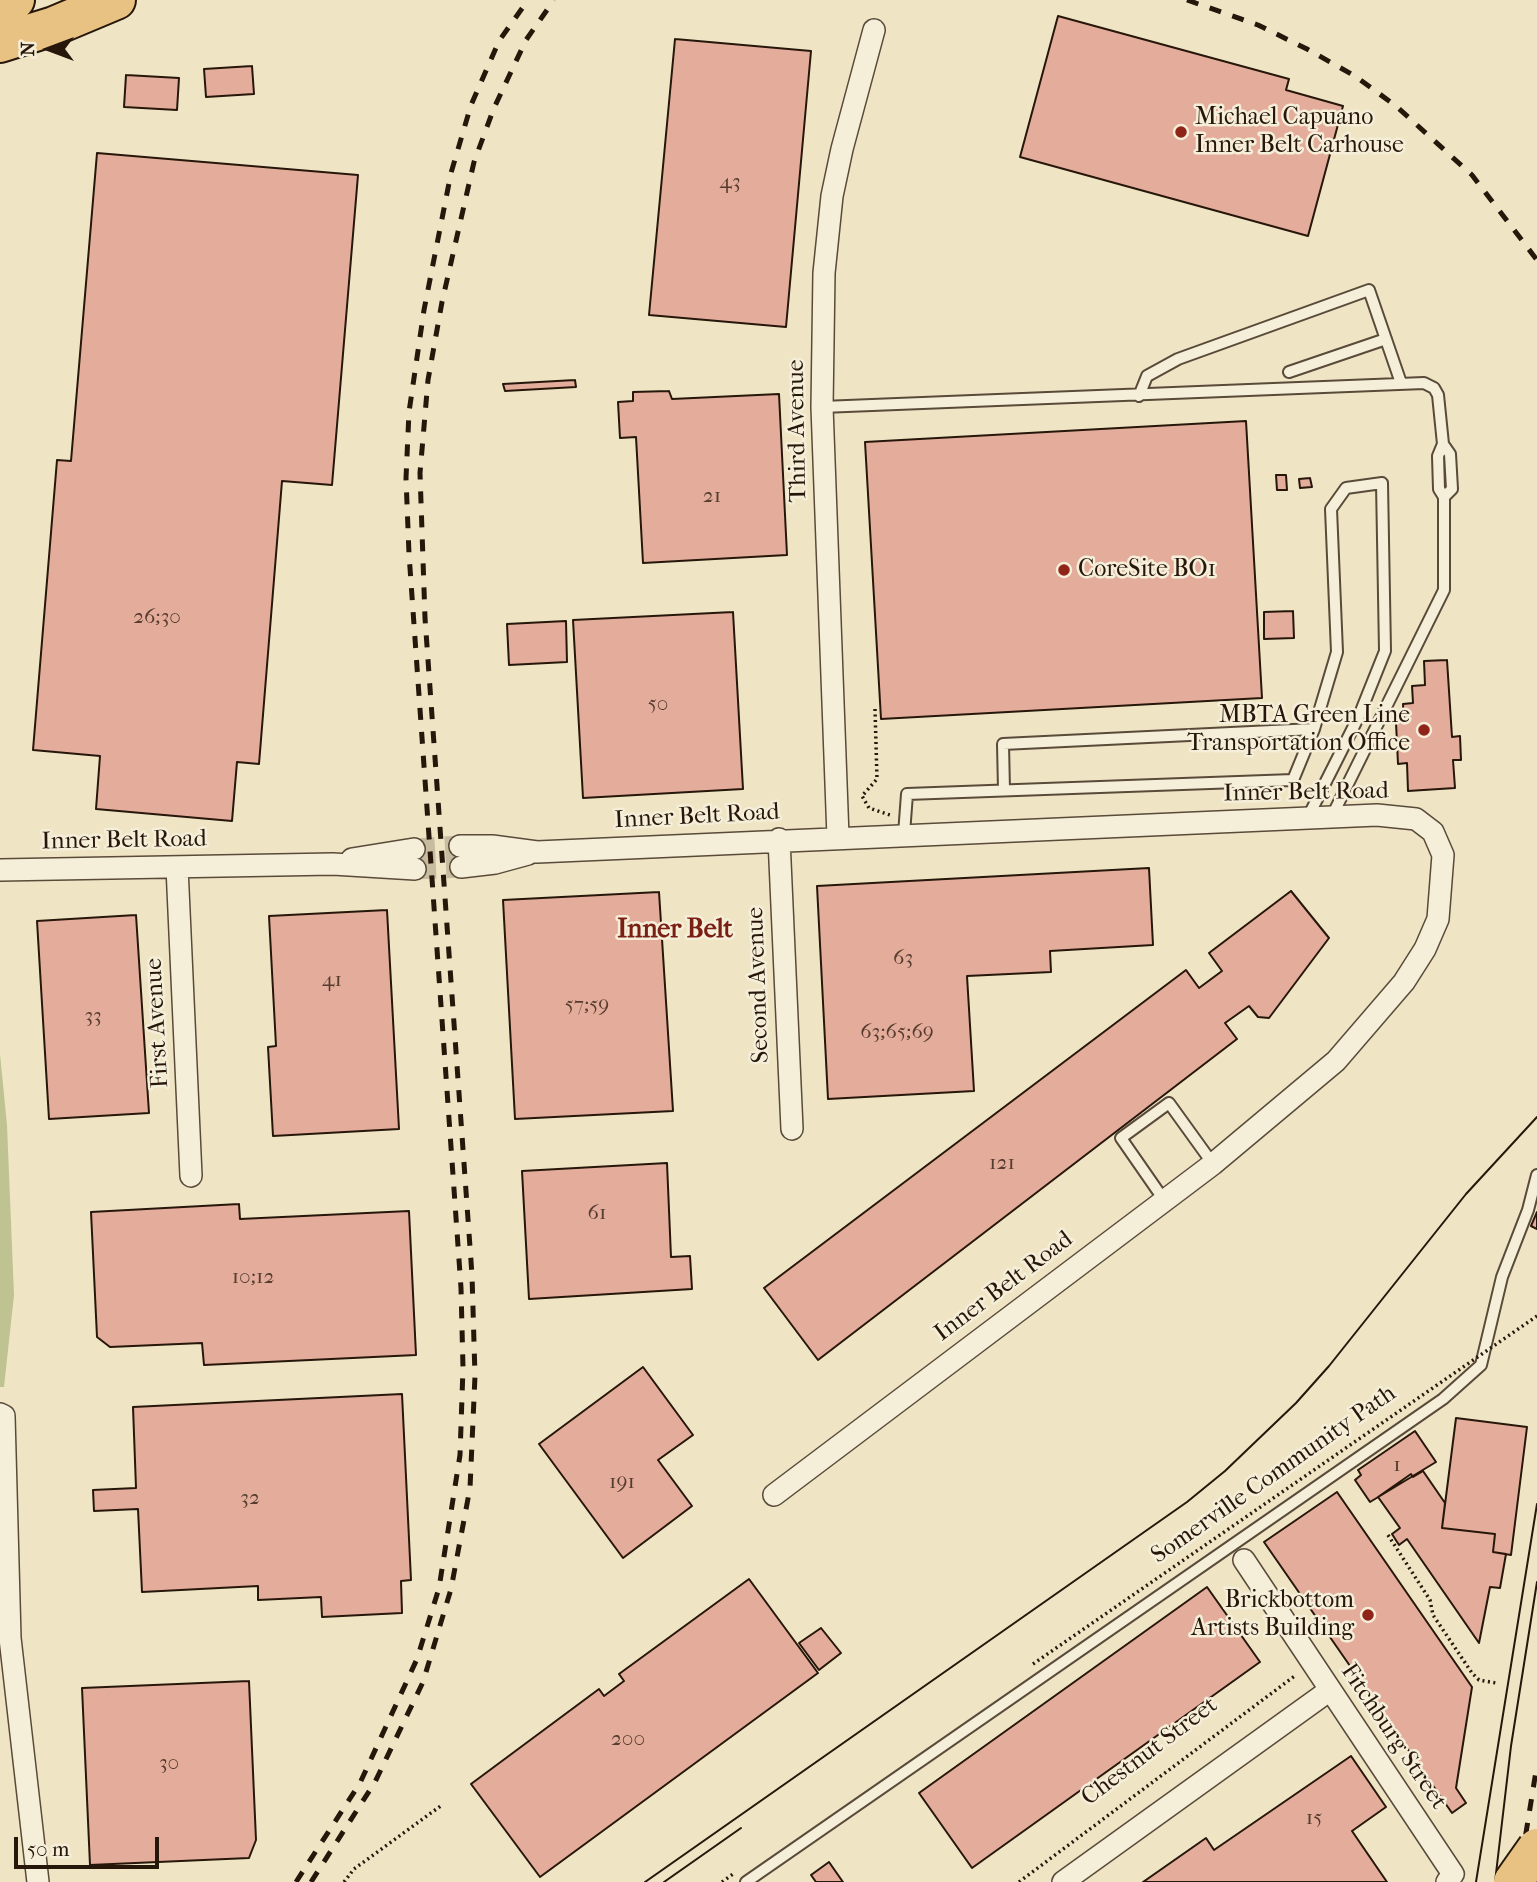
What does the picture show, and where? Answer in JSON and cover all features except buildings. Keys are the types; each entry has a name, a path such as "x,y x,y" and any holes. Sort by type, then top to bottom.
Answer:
{"highway":[{"path":"0,4 15,0"},
{"path":"0,43 54,26 116,0"},
{"path":"1513,1882 1537,1848"}],"street":[{"name":"Third Avenue","path":"838,836 822,407 824,273 832,196 874,30"},
{"name":"Inner Belt Road","path":"461,857 495,863 537,852 838,836 1332,816 1416,818 1433,832 1443,855 1443,891 1438,919 1425,949 1404,982 1336,1061 1213,1164 774,1495"},
{"name":"Second Avenue","path":"779,839 792,1129"},
{"name":"Inner Belt Road","path":"0,870 333,864 414,859"},
{"name":"First Avenue","path":"177,867 191,1176"},
{"path":"0,1414 4,1416 10,1638 38,1882"},
{"name":"Fitchburg Street","path":"1244,1560 1450,1878"},
{"path":"1063,1882 1330,1690"}],"lane":[{"path":"1139,396 1147,376 1178,359 1369,290 1401,383"},
{"path":"1289,372 1386,339"},
{"path":"822,407 1139,396 1401,383 1424,383 1434,388 1438,395 1443,444 1450,454 1452,489 1444,497 1444,590 1332,816"},
{"path":"897,834 907,794 1293,780 1314,729 1337,652 1331,509 1346,488 1382,483 1385,651 1359,716 1308,817"},
{"path":"1004,790 1003,744 1314,729"},
{"path":"1164,1200 1121,1138 1169,1103 1213,1164"},
{"path":"746,1882 1443,1399 1481,1365 1502,1277 1528,1210 1537,1175"}],"path":[{"path":"875,709 877,779 862,796 873,810 888,813 897,834"},
{"name":"Somerville Community Path","path":"1033,1664 1537,1316"},
{"path":"1388,1535 1430,1600 1433,1615 1472,1673 1479,1680 1496,1683"},
{"name":"Chestnut Street","path":"1018,1882 1312,1663"},
{"path":"344,1882 354,1869 442,1805"}],"green space":[{"path":"0,1054 7,1125 14,1295 4,1387 0,1387"}],"tunnel":[{"path":"414,849 460,846"},
{"path":"415,869 461,867"}],"tram line":[{"path":"645,1882 1187,1502 1225,1471 1296,1403 1329,1366 1466,1194 1537,1117"},
{"path":"1476,1882 1537,1504"},
{"path":"1495,1882 1511,1746 1537,1582"},
{"path":"664,1882 741,1828"}],"railway":[{"path":"296,1882 360,1783 417,1659 439,1588 460,1455 463,1368 461,1288 409,554 406,478 409,412 424,310 451,173 471,105 499,41 528,0"},
{"path":"311,1882 375,1782 423,1682 451,1589 470,1488 475,1376 472,1275 425,618 420,473 428,380 442,302 474,162 494,108 526,40 554,0"},
{"path":"1187,0 1258,25 1307,49 1355,76 1396,106 1472,175 1537,260"},
{"path":"1518,1882 1537,1765"},
{"path":"1533,1882 1535,1831"}],"place":[{"name":"Michael Capuano Inner Belt Carhouse","path":"1181,132"},
{"name":"CoreSite BO1","path":"1064,570"},
{"name":"MBTA Green Line Transportation Office","path":"1424,730"},
{"name":"Brickbottom Artists Building","path":"1368,1615"}],"district":[{"name":"Inner Belt","path":"675,931"}]}
